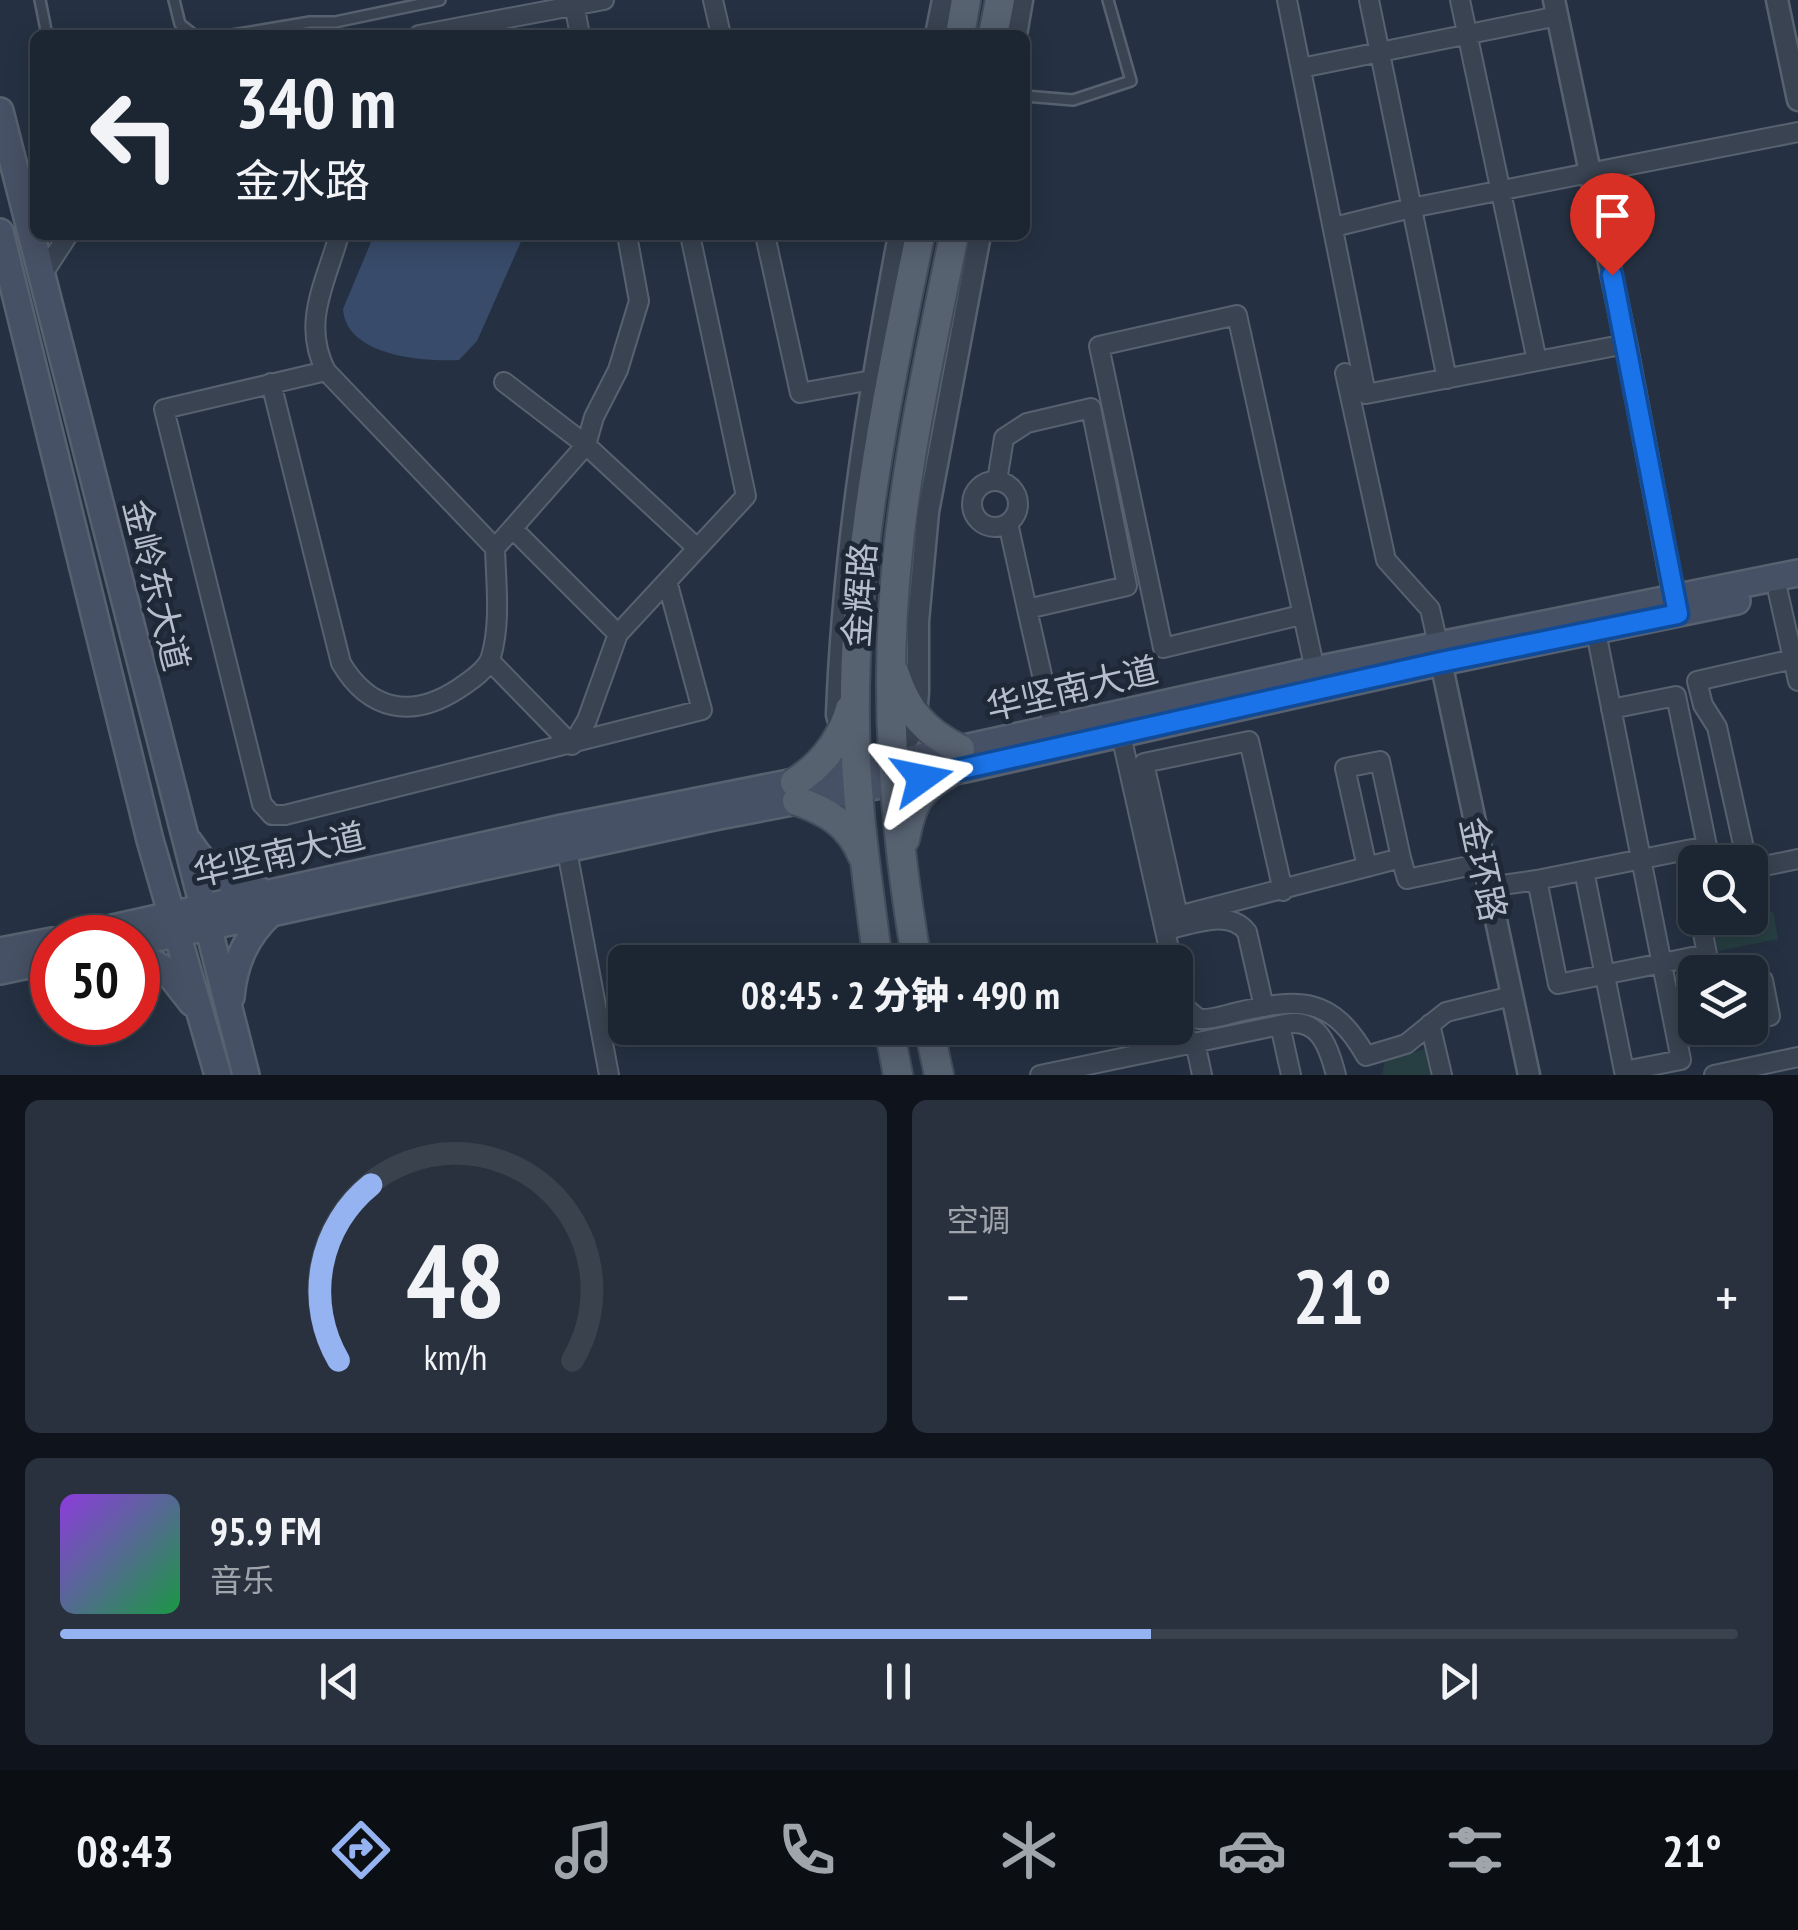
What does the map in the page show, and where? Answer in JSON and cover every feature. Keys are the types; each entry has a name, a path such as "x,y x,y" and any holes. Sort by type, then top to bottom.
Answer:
{"main road":[{"path":"961,30 966,0"},
{"path":"995,30 1000,0"},
{"name":"金岭东大道","path":"0,111 30,218"},
{"name":"金岭东大道","path":"0,236 150,840 218,1075"},
{"name":"金岭东大道","path":"35,240 246,1075"},
{"name":"金辉路","path":"876,945 858,780 856,684 861,596 884,414 919,240"},
{"name":"金辉路","path":"913,945 892,773 892,663 902,518 953,240"},
{"name":"华坚南大道","path":"160,924 955,760 1121,734 1439,653 1676,605 1798,573"},
{"name":"华坚南大道","path":"955,760 1054,728 1315,670 1596,632 1676,605 1788,591"},
{"path":"892,663 916,718 955,760 917,799 909,816 901,865"},
{"path":"856,684 842,731 796,792 846,828 866,869"},
{"path":"183,833 198,856 223,878 268,902 234,974 230,1012"},
{"path":"128,915 143,904 151,871 150,840"},
{"name":"华坚南大道","path":"160,931 175,923"},
{"path":"0,951 30,945"},
{"path":"0,971 30,965"},
{"path":"160,967 202,1018"},
{"path":"892,1045 898,1075"},
{"path":"933,1045 939,1075"}],"street":[{"path":"444,30 604,0"},
{"path":"713,0 720,30"},
{"path":"937,30 943,0"},
{"path":"1017,30 1022,0"},
{"path":"1286,0 1366,394 1626,344"},
{"path":"1369,0 1448,379"},
{"path":"1460,0 1537,362"},
{"path":"1777,0 1798,100"},
{"path":"574,4 579,30"},
{"path":"1301,68 1466,36 1556,8 1676,605"},
{"path":"1334,227 1798,132"},
{"path":"42,275 65,240"},
{"path":"271,384 340,663 353,684 374,699 400,707 424,706 470,681 490,661 497,618 494,548 326,371 318,356 316,310 337,240"},
{"path":"494,548 586,445 594,416 618,370 639,301 628,240"},
{"path":"572,745 587,720 618,634 746,496 691,240"},
{"path":"766,240 800,393 872,380"},
{"path":"858,780 837,715 840,640 872,380 898,240"},
{"path":"892,773 915,728 918,621 928,512 979,240"},
{"path":"1300,615 1163,648 1099,346 1237,316 1315,670"},
{"path":"326,371 164,409 262,804 272,814 285,815 702,710 667,581"},
{"path":"1345,373 1386,560 1430,609 1439,653"},
{"path":"504,382 586,445 698,548"},
{"path":"997,481 1004,438 1026,423 1091,408 1127,586 1028,608"},
{"path":"997,481 1007,484 1016,496 1017,511 1002,526 987,526 972,509 976,490 987,482 997,481"},
{"path":"1008,523 1054,728"},
{"path":"513,529 618,634"},
{"path":"1788,591 1798,681"},
{"path":"1584,871 1624,1071 1681,1060 1596,632"},
{"name":"金环路","path":"1439,653 1529,1075"},
{"path":"1744,845 1717,727 1702,705 1697,681 1793,658"},
{"path":"490,661 572,745"},
{"path":"1611,710 1676,696 1706,845"},
{"path":"1121,734 1168,945"},
{"path":"1283,891 1249,741 1144,763 1178,916 1283,891 1402,858"},
{"path":"1367,867 1345,768 1380,760 1406,880 1483,863"},
{"path":"565,838 609,1075"},
{"path":"1488,887 1678,852"},
{"path":"1768,863 1798,859"},
{"path":"1537,880 1558,984 1707,954 1703,935"},
{"path":"1165,930 1223,918 1240,923 1247,932 1264,1006"},
{"path":"1366,1056 1406,1044 1446,1012 1512,996"},
{"path":"1669,998 1678,996"},
{"path":"1193,1014 1199,1019 1284,1002 1322,1007 1352,1031 1366,1056 1370,1075"},
{"path":"1040,1075 1280,1024 1304,1023 1318,1031 1328,1045 1336,1075"},
{"path":"1280,1024 1291,1075"},
{"path":"1430,1024 1442,1075"},
{"path":"1195,1042 1202,1075"},
{"path":"1714,1075 1743,1072 1798,1057"}],"lane":[{"path":"40,0 46,30"},
{"path":"174,0 180,24 188,30"},
{"path":"262,30 335,22 440,0"},
{"path":"1030,96 1073,100 1131,82 1108,0"}],"green space":[{"path":"1773,911 1778,939 1718,951 1715,935 1768,935 1768,912"},
{"path":"1425,1049 1431,1075 1382,1075 1385,1061"}],"water":[{"path":"372,240 522,240 477,341 459,360 407,357 372,346 347,325 343,309"}],"route":[{"path":"922,778 1441,662 1678,614 1612,275"}]}
